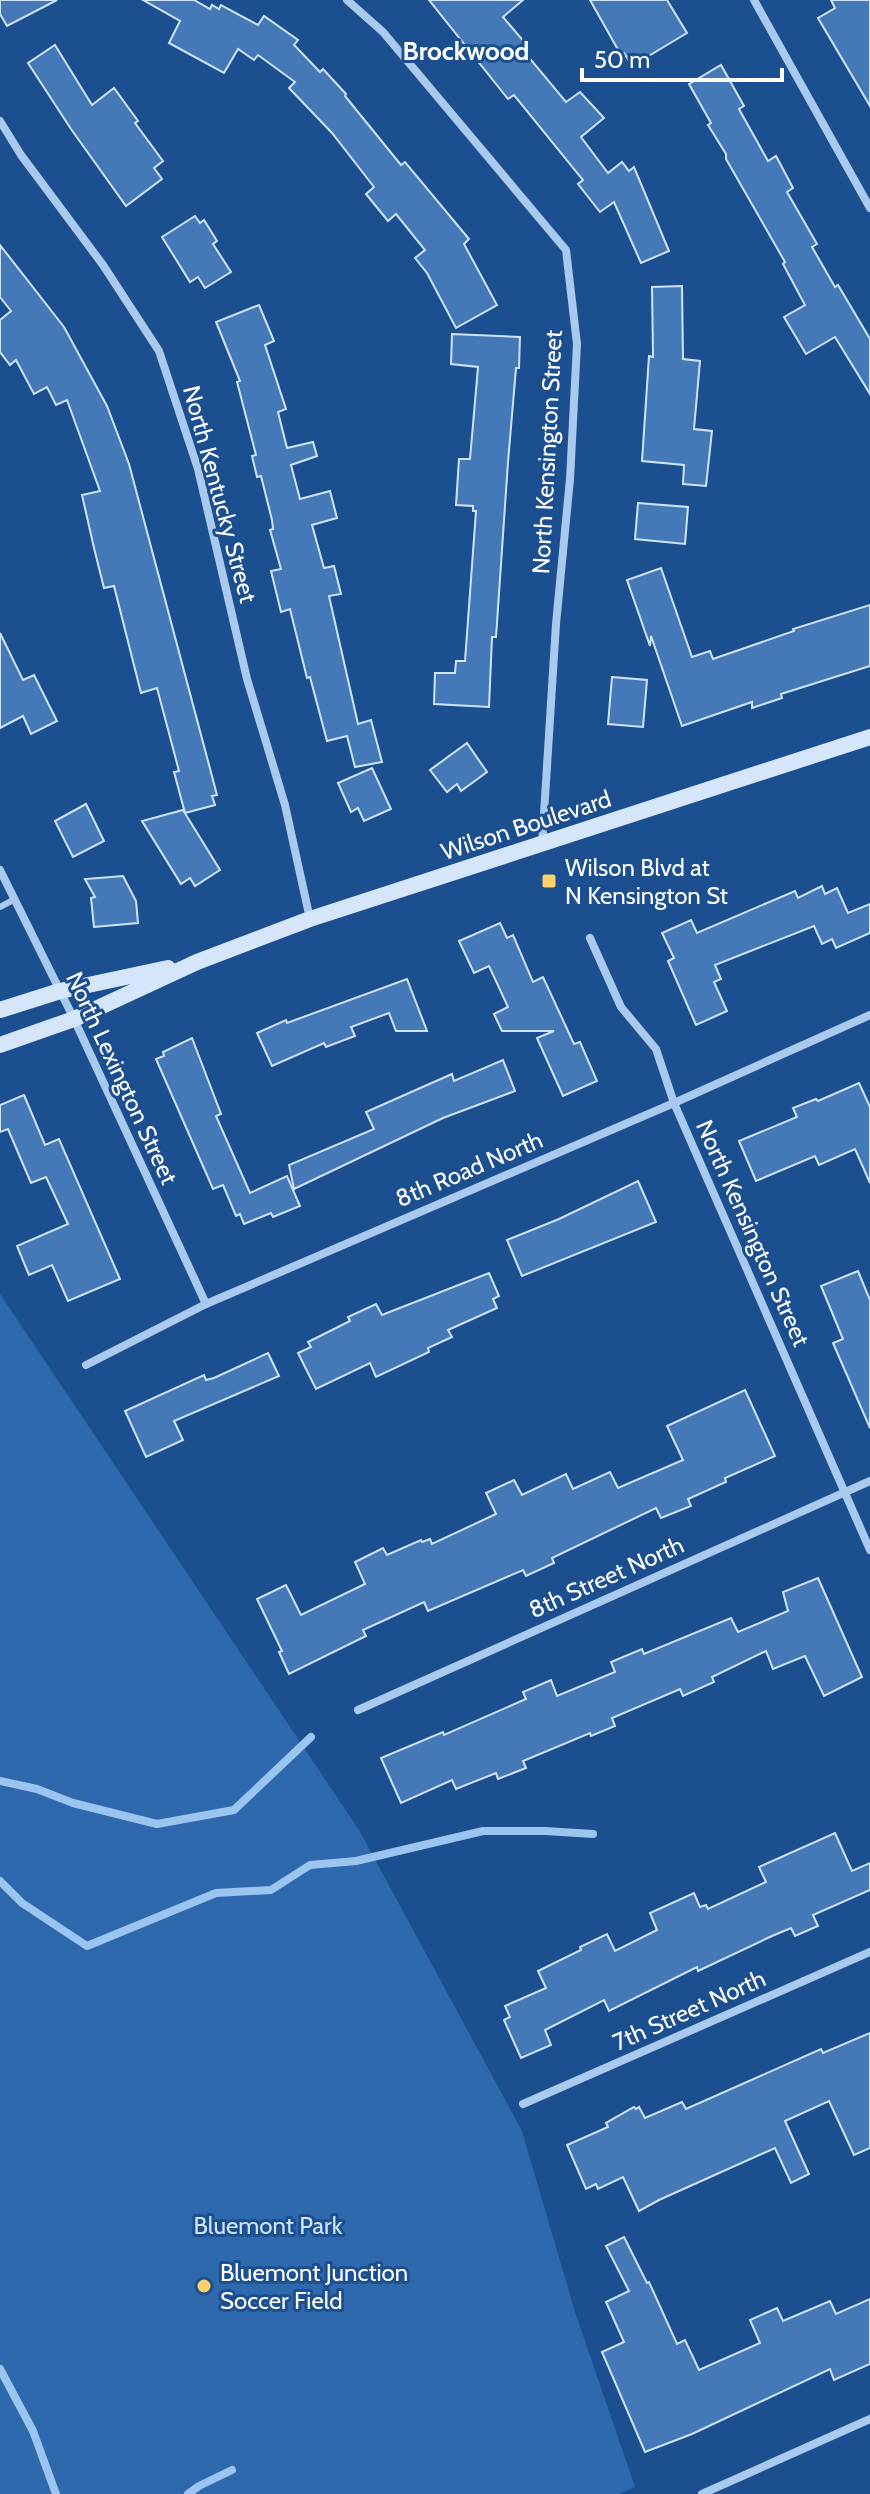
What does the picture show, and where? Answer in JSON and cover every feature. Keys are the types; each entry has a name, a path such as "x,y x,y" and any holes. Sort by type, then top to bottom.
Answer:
{"main road":[{"name":"Wilson Boulevard","path":"0,1045 74,1019 197,962 310,919 870,737"},
{"name":"Wilson Boulevard","path":"0,1010 60,991 197,962"}],"street":[{"name":"North Kensington Street","path":"347,0 383,32 566,250 577,344 570,479 556,624 542,845"},
{"path":"754,0 870,208"},
{"name":"North Kentucky Street","path":"0,121 21,155 103,265 159,351 198,469 247,679 285,805 310,919"},
{"name":"North Lexington Street","path":"0,870 74,1019 206,1304"},
{"name":"North Kensington Street","path":"590,938 621,1007 656,1049 674,1103 870,1550"},
{"name":"8th Road North","path":"86,1365 206,1304 674,1103 870,1015"},
{"name":"8th Street North","path":"358,1710 870,1481"},
{"name":"7th Street North","path":"523,2104 870,1952"},
{"path":"702,2494 870,2419"}],"lane":[{"path":"0,907 15,899"}],"green space":[{"name":"Bluemont Park","path":"0,1294 359,1830 522,2131 575,2312 635,2487 619,2494 0,2494"}],"building":[{"path":"0,0 57,0 7,26 0,14"},
{"path":"143,0 194,0 210,9 212,5 219,9 221,5 258,25 264,16 298,40 294,45 320,72 323,69 346,94 401,165 405,162 469,239 464,244 497,305 456,328 427,273 415,258 425,250 396,214 388,221 366,194 374,187 332,133 289,88 295,82 258,55 254,60 238,49 224,73 169,43 180,21"},
{"path":"429,0 523,0 503,17 526,44 521,48 566,102 580,92 604,118 581,137 608,173 622,162 629,171 634,167 669,251 641,263 614,202 600,212 578,184 583,180 514,95 508,99"},
{"path":"590,0 667,0 687,33 632,66 624,53 621,55"},
{"path":"831,0 870,0 870,106 818,18 835,8"},
{"path":"55,45 92,105 114,88 163,161 154,168 162,179 126,206 28,63"},
{"path":"721,65 744,106 739,109 768,161 776,156 793,188 787,192 817,244 812,247 870,339 870,394 835,337 806,354 784,317 805,305 689,84"},
{"path":"195,216 200,223 204,220 217,241 213,244 231,272 205,288 198,277 190,282 162,237"},
{"path":"0,245 64,327 107,406 129,464 217,795 212,796 215,805 185,813 174,772 179,771 157,688 141,693 114,586 104,588 82,495 100,491 67,400 56,405 47,387 34,394 16,360 10,365 0,352 0,320 11,311 0,297"},
{"path":"682,286 683,359 700,361 694,429 712,431 706,486 683,484 684,465 642,461 649,356 653,357 652,287"},
{"path":"259,305 274,341 265,345 286,409 278,412 287,448 313,442 317,456 291,465 300,499 330,491 337,518 312,525 324,568 334,566 341,594 329,596 358,724 371,720 382,762 355,767 347,736 327,741 290,609 281,612 271,571 281,569 270,530 273,529 272,520 261,476 257,477 252,456 256,455 237,382 240,381 216,322"},
{"path":"452,334 520,337 496,637 492,637 489,707 434,704 435,673 455,673 456,661 465,661 476,511 473,511 473,506 456,505 459,459 470,459 478,367 451,364"},
{"path":"638,503 688,507 685,544 635,539"},
{"path":"661,568 692,657 710,651 713,659 870,605 870,666 781,694 782,698 752,708 752,702 682,726 651,636 650,646 627,580"},
{"path":"0,633 23,680 34,675 57,721 31,734 23,716 0,728"},
{"path":"612,677 647,680 643,727 608,724"},
{"path":"467,743 487,772 461,791 457,784 447,792 430,770"},
{"path":"372,768 391,809 364,821 358,808 351,812 338,783"},
{"path":"86,804 104,841 73,857 55,821"},
{"path":"183,810 220,870 195,886 190,878 181,884 142,821"},
{"path":"123,876 136,901 138,923 94,927 91,898 95,897 85,879"},
{"path":"822,886 825,894 837,888 848,913 870,904 870,933 836,948 832,939 822,944 814,926 715,965 721,979 714,982 727,1011 696,1025 668,961 674,958 662,933 691,920 697,933 795,891 798,898"},
{"path":"500,923 507,938 513,935 533,982 543,977 574,1044 580,1042 597,1081 563,1096 537,1038 554,1031 502,1031 494,1014 508,1007 489,966 474,973 459,941"},
{"path":"407,979 427,1031 396,1031 389,1013 351,1027 355,1036 326,1047 324,1043 272,1066 257,1033 286,1020 287,1023"},
{"path":"192,1038 221,1114 216,1116 250,1193 287,1176 300,1206 244,1224 240,1214 236,1216 223,1185 213,1189 156,1059 164,1056 163,1052"},
{"path":"503,1060 515,1091 443,1118 294,1189 289,1165 374,1129 366,1112 452,1074 454,1081"},
{"path":"859,1083 870,1107 870,1183 855,1149 819,1165 815,1156 756,1181 739,1141 797,1117 793,1108"},
{"path":"24,1095 45,1145 59,1139 120,1279 68,1301 52,1265 29,1275 17,1246 68,1224 46,1177 31,1183 8,1129 0,1132 0,1105"},
{"path":"638,1181 656,1222 522,1276 507,1240"},
{"path":"858,1271 870,1300 870,1428 833,1343 843,1339 821,1286"},
{"path":"489,1273 499,1296 493,1299 497,1308 448,1330 452,1337 428,1348 429,1352 376,1377 370,1363 316,1389 298,1353 311,1347 308,1342 376,1304 382,1315"},
{"path":"268,1353 279,1376 174,1421 183,1440 146,1457 125,1411 204,1375 206,1380 214,1378"},
{"path":"745,1390 775,1456 725,1478 726,1482 688,1499 691,1506 661,1518 656,1508 552,1558 554,1563 526,1576 523,1570 428,1611 424,1602 363,1630 366,1636 289,1674 279,1652 282,1651 257,1599 286,1585 301,1615 365,1584 355,1562 383,1548 387,1555 421,1540 430,1539 432,1544 496,1514 486,1493 514,1480 522,1495 566,1474 573,1489 610,1472 618,1488 683,1460 667,1426"},
{"path":"818,1578 862,1677 824,1696 805,1656 773,1669 766,1651 712,1677 714,1682 683,1696 680,1689 612,1718 615,1726 523,1761 526,1768 498,1779 496,1773 456,1789 452,1780 401,1803 381,1758 443,1732 444,1735 526,1699 523,1692 551,1680 557,1696 615,1672 611,1662 642,1649 644,1654 731,1618 738,1632 788,1611 783,1592"},
{"path":"835,1833 852,1871 870,1863 870,1890 813,1915 818,1926 795,1936 791,1928 698,1971 697,1967 609,2011 604,2000 545,2030 551,2045 521,2058 504,2020 510,2017 505,2006 546,1988 538,1971 607,1934 615,1951 657,1930 650,1913 694,1893 700,1907 706,1905 708,1909 766,1882 759,1867"},
{"path":"870,2033 870,2148 854,2155 829,2101 785,2121 809,2174 791,2183 775,2148 639,2211 623,2177 598,2189 596,2184 586,2189 567,2145 608,2127 606,2123 634,2107 639,2107 645,2118 682,2102 686,2109 821,2049 823,2053"},
{"path":"624,2237 649,2282 677,2344 685,2340 699,2370 760,2343 750,2320 777,2308 783,2321 830,2301 836,2314 870,2299 870,2364 834,2380 830,2369 692,2434 645,2452 602,2352 624,2342 606,2302 629,2291 606,2246"}],"waterway":[{"path":"0,1781 157,1824 234,1810 311,1737"},
{"path":"0,1881 22,1903 87,1946 216,1893 271,1890 310,1865 356,1861 483,1831 593,1834"},
{"path":"0,2369 33,2431 56,2494"},
{"path":"188,2494 232,2470"}],"place":[{"name":"Wilson Blvd at N Kensington St","path":"549,881"},
{"name":"Bluemont Junction Soccer Field","path":"204,2286"}],"district":[{"name":"Brockwood","path":"466,51"}]}
